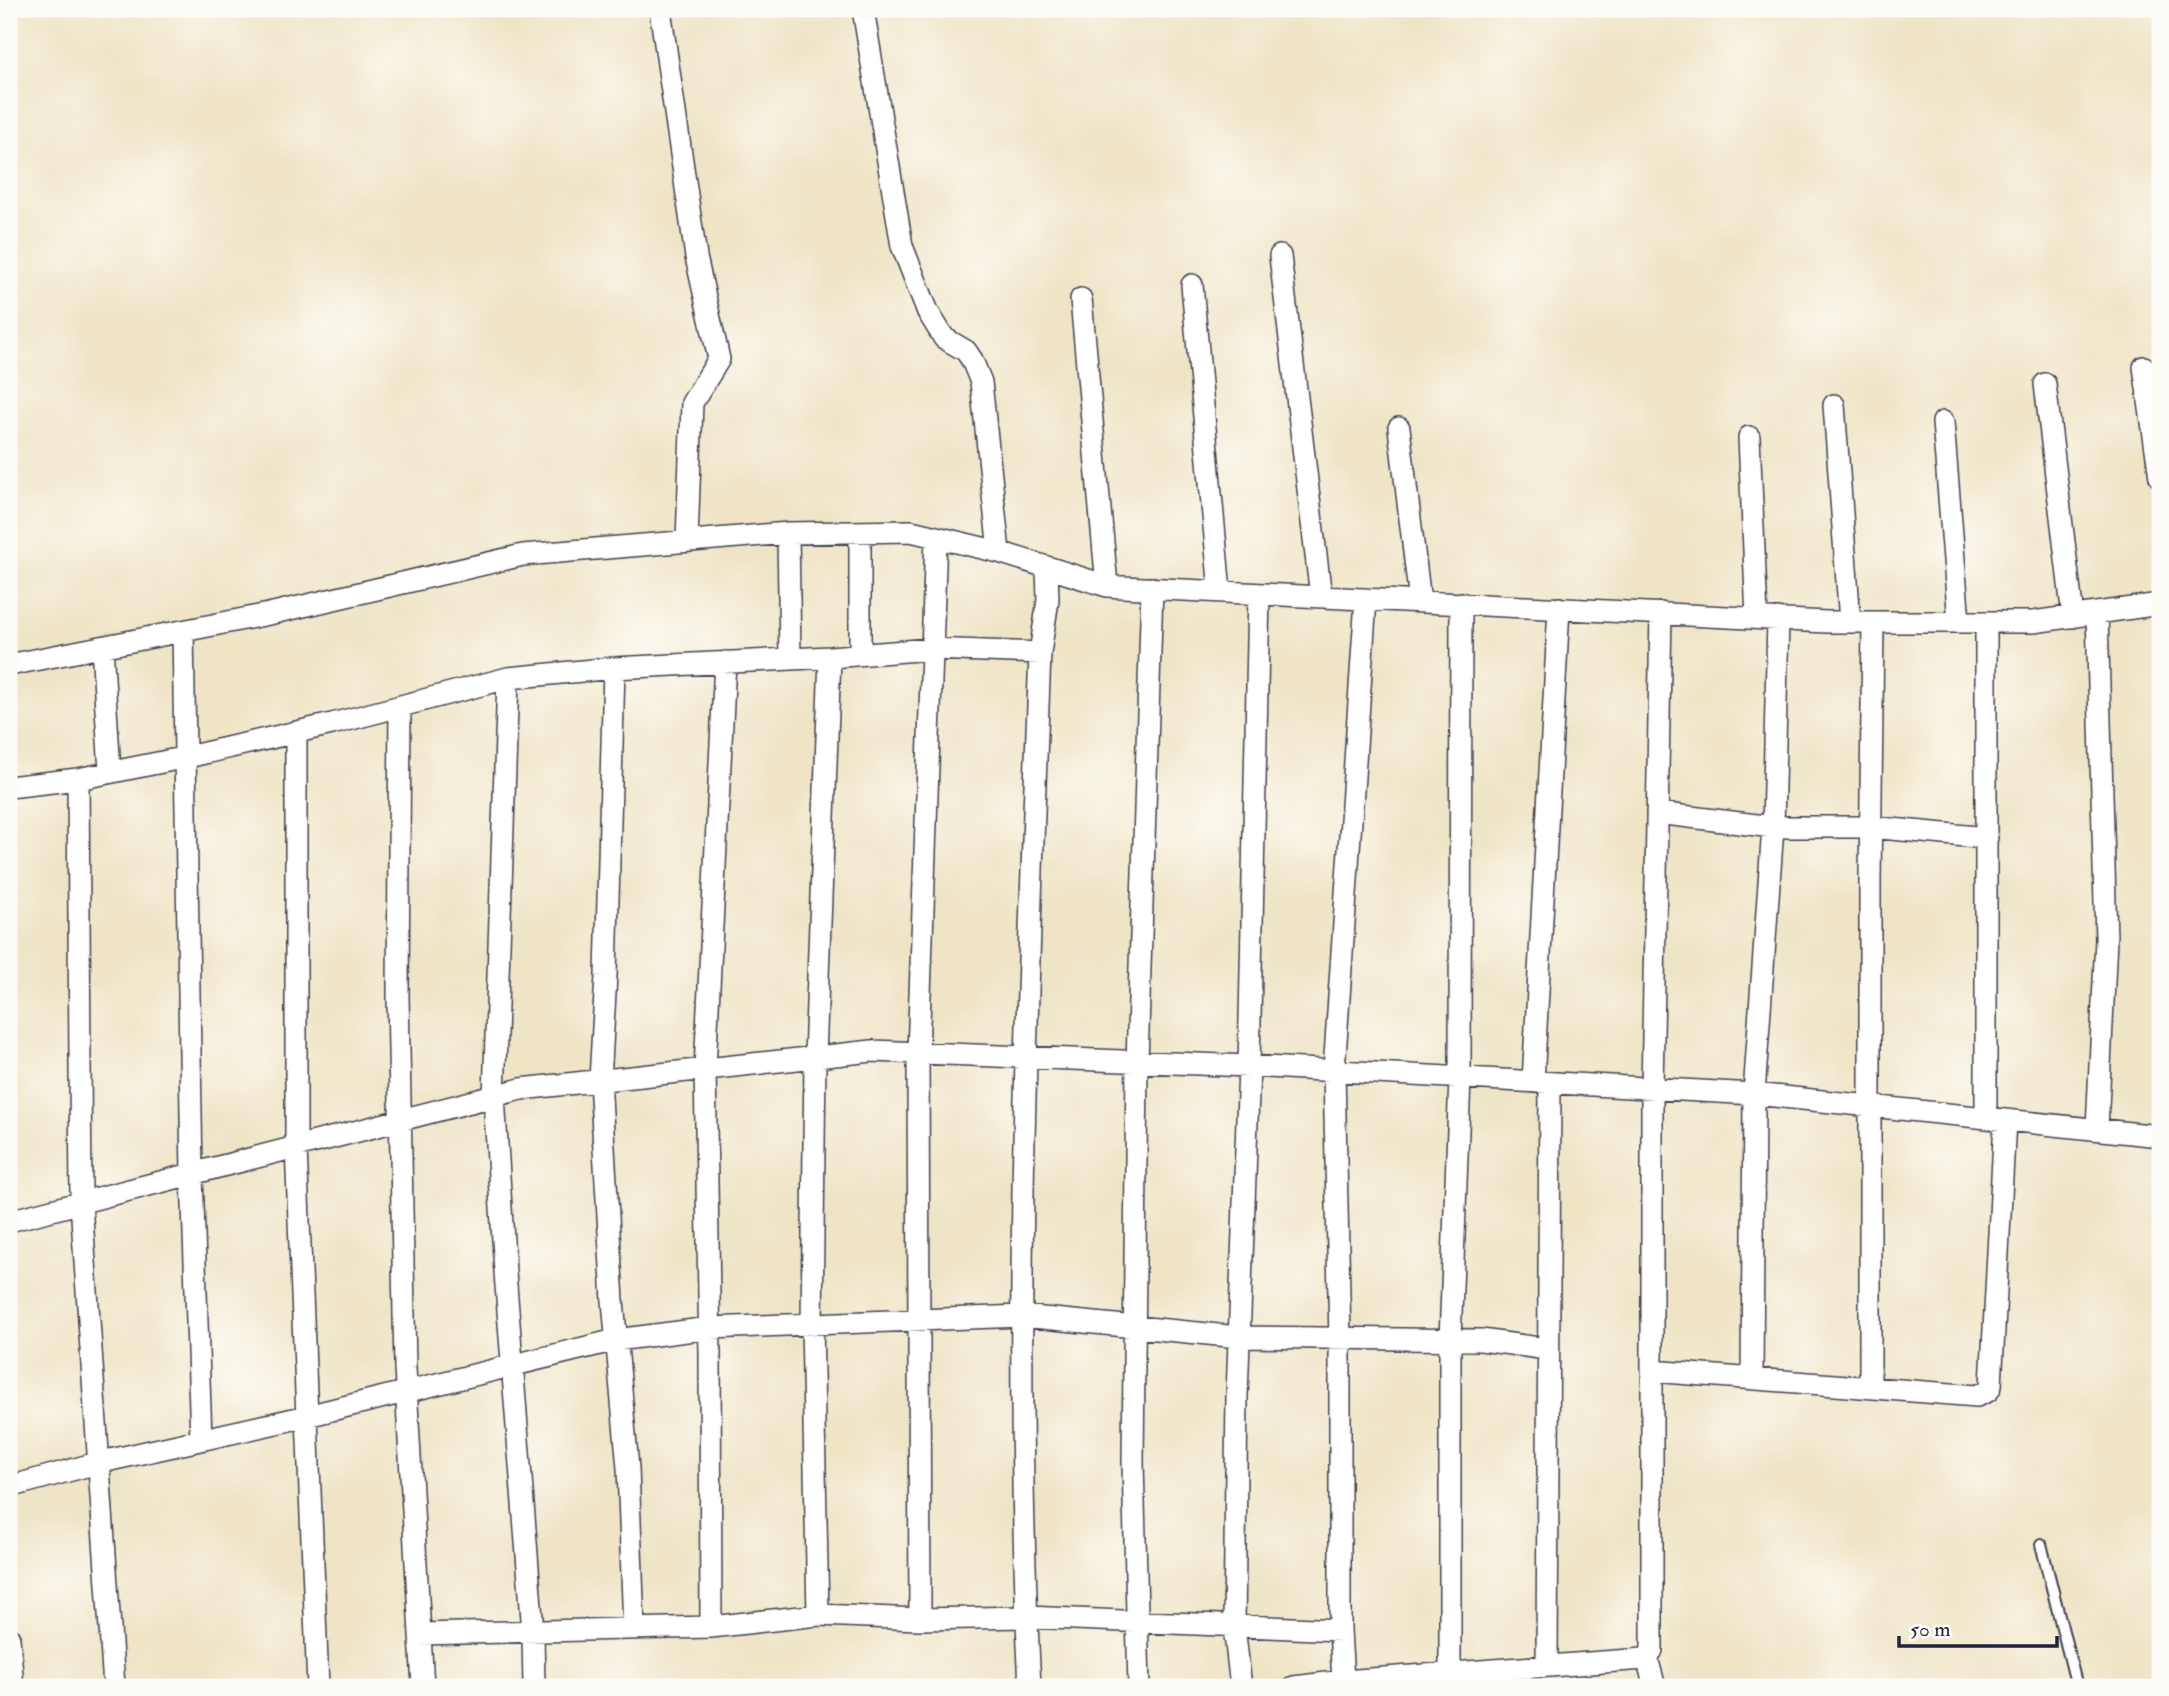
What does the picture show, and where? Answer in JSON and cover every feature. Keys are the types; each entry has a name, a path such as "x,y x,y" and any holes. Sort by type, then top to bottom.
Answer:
{"street":[{"path":"660,9 696,257 719,359 692,403 687,541"},
{"path":"863,9 902,246 928,312 944,338 966,351 981,382 999,552"},
{"path":"1280,256 1321,597"},
{"path":"1192,285 1220,592"},
{"path":"1081,299 1107,586"},
{"path":"2144,367 2160,477"},
{"path":"2045,384 2073,617"},
{"path":"1834,405 1850,622"},
{"path":"1943,422 1959,622"},
{"path":"1399,428 1420,601"},
{"path":"1749,437 1767,619 1773,827 1754,1094 1752,1378"},
{"path":"9,665 269,614 523,555 788,533 911,531 999,552 1107,586 1220,592 1850,622 2033,622 2160,604"},
{"path":"788,533 790,659"},
{"path":"860,533 860,654"},
{"path":"920,1619 918,1053 936,537"},
{"path":"1030,1687 1026,1617 1022,1316 1025,1057 1040,653 1048,600 1047,568"},
{"path":"1139,1687 1133,1463 1137,1062 1152,588"},
{"path":"1241,1687 1234,1626 1259,594"},
{"path":"1344,1684 1340,1630 1340,1339 1334,1071 1366,599"},
{"path":"1450,1680 1450,1340 1460,1078 1461,603"},
{"path":"1547,1666 1547,1349 1542,1083 1559,608"},
{"path":"1655,1687 1647,1658 1652,1650 1652,1089 1661,613"},
{"path":"2097,613 2106,939 2097,1129"},
{"path":"1870,1386 1870,827 1873,622"},
{"path":"1652,1371 1977,1396 1988,1391 1991,1386 1995,1119 1987,838 1986,622"},
{"path":"183,631 192,1174 201,1439"},
{"path":"102,647 110,771"},
{"path":"9,787 78,779 187,757 508,678 614,668 930,649 1040,653"},
{"path":"818,1615 812,1324 815,1057 830,657"},
{"path":"711,1627 710,1328 705,1069 725,662"},
{"path":"614,668 600,1080 628,1468 634,1628"},
{"path":"508,678 494,1096 533,1632 534,1687"},
{"path":"400,706 398,996 407,1390 423,1687"},
{"path":"296,732 296,1147 318,1687"},
{"path":"78,779 81,1202 114,1687"},
{"path":"1657,813 1773,827 1870,827 1987,838"},
{"path":"9,1221 522,1089 872,1051 1249,1066 1754,1094 2160,1136"},
{"path":"9,1487 97,1463 307,1416 617,1340 710,1328 1022,1316 1239,1337 1481,1340 1547,1349"},
{"path":"420,1634 711,1627 818,1615 920,1619 1026,1617 1340,1630"},
{"path":"9,1638 13,1687"},
{"path":"1294,1687 1450,1680 1547,1666 1647,1658"}],"lane":[{"path":"2041,1544 2077,1687"}]}
